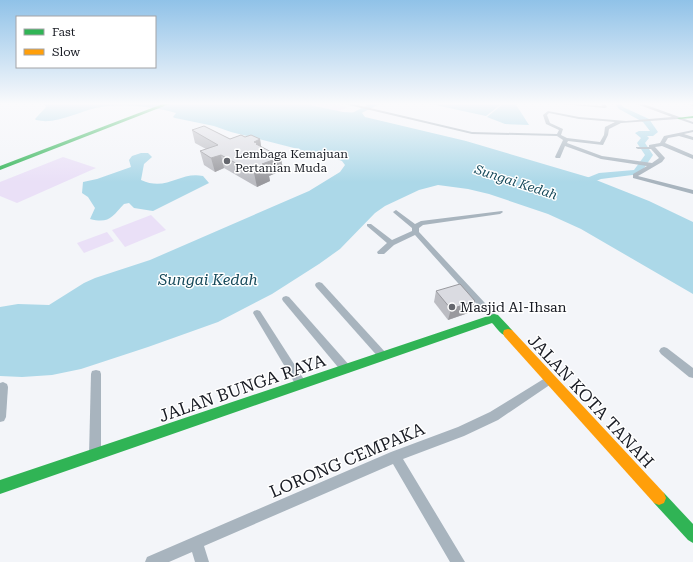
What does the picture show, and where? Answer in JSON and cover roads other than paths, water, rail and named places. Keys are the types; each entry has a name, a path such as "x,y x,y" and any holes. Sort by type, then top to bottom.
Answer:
{"main road":[{"path":"0,162 79,129"},
{"path":"0,168 95,129"},
{"name":"JALAN BUNGA RAYA","path":"0,487 494,318"},
{"name":"JALAN KOTA TANAH","path":"494,318 693,535"}],"street":[{"path":"452,129 472,134 558,135 565,142 600,157 640,162 650,165"},
{"path":"558,135 561,129"},
{"path":"565,142 601,144 606,135 607,129"},
{"path":"662,144 666,137 693,131"},
{"path":"679,134 693,139"},
{"path":"558,157 565,142"},
{"path":"651,148 651,145 662,144 693,157"},
{"path":"640,148 651,148 662,158 660,161 650,165 635,175 635,177 693,192"},
{"name":"JALAN KOTA TANAH","path":"396,212 416,230 494,318"},
{"path":"381,252 392,243 416,230 421,223 500,212"},
{"path":"369,225 392,243"},
{"path":"319,285 383,356"},
{"path":"286,298 346,369"},
{"path":"256,313 300,384"},
{"path":"664,350 693,374"},
{"path":"95,455 96,374"},
{"name":"LORONG CEMPAKA","path":"152,562 395,456 460,432 494,416 550,379"},
{"path":"0,417 3,387"},
{"path":"395,456 458,562"},
{"path":"196,543 202,562"}],"water":[{"name":"Sungai Kedah","path":"223,129 416,129 466,141 591,178 649,201 693,222 693,294 581,229 548,214 489,194 468,189 438,185 419,190 385,206 375,213 340,249 319,264 272,294 218,322 81,369 52,375 22,377 0,376 0,307 18,304 49,305 84,283 95,278 150,260 309,191 340,172 345,165 342,161 337,159"},
{"path":"141,153 148,153 152,157 144,164 141,180 158,184 195,175 203,176 209,183 153,211 134,208 129,203 124,204 113,216 106,220 102,221 90,219 95,208 88,197 82,193 83,182 97,179 131,167 129,160 132,156"}],"waterway":[{"path":"575,186 599,176 637,172 649,155 641,143 645,138 639,133 650,134 654,132 652,129"}],"place":[{"name":"Lembaga Kemajuan Pertanian Muda","path":"227,161"},
{"name":"Masjid Al-Ihsan","path":"452,307"}]}
